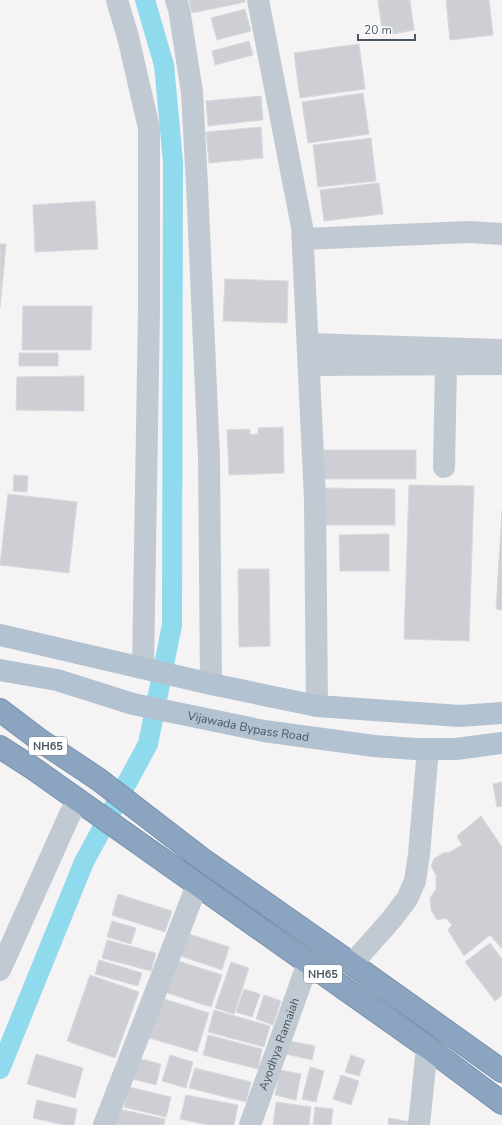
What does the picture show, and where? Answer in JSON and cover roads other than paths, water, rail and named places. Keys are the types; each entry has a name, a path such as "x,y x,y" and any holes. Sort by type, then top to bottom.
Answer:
{"highway":[{"name":"NH65","path":"0,710 41,741 98,779 202,859 502,1071"},
{"name":"NH65","path":"0,746 427,1047 502,1103"}],"main road":[{"path":"0,635 316,706 460,716 502,713"},
{"name":"Vijawada Bypass Road","path":"0,670 57,680 133,704 264,731 374,746 428,749 456,749 502,743"}],"street":[{"path":"117,0 128,37 149,128 149,310 143,668"},
{"path":"176,0 179,9 192,92 197,185 209,458 209,683"},
{"path":"258,0 302,227 303,239 315,500 316,706"},
{"path":"303,239 469,232 502,234"},
{"path":"308,354 502,350"},
{"path":"308,354 446,364 502,364"},
{"path":"444,467 446,364"},
{"path":"352,964 391,920 407,899 415,882 419,854 428,749"},
{"path":"0,970 70,814 79,801"},
{"path":"104,1125 197,885"},
{"name":"Ayodhya Ramaiah","path":"250,1125 308,963"},
{"path":"419,1125 427,1047"}],"waterway":[{"path":"0,1069 84,862 148,744 172,625 173,162 164,65 145,0"}]}
